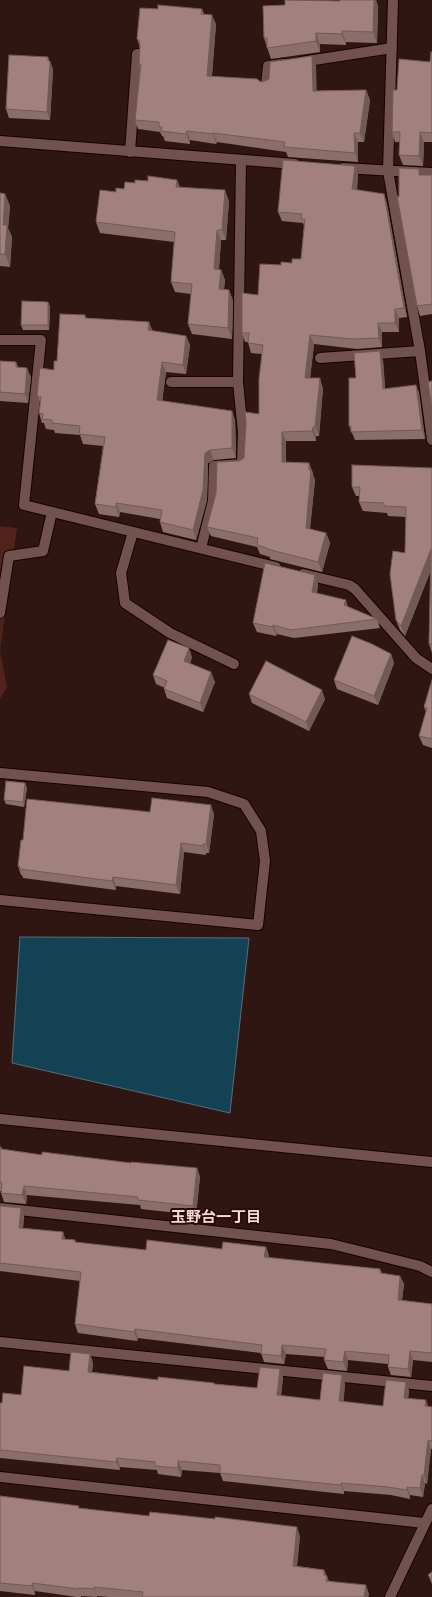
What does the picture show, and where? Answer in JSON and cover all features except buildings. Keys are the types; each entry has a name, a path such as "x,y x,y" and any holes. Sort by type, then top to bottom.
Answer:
{"street":[{"path":"393,0 388,171 420,351 432,440"},
{"path":"266,85 268,66 392,48"},
{"path":"130,152 137,54"},
{"path":"0,141 302,165"},
{"path":"201,548 214,501 214,466 242,464 243,432 238,382 240,160"},
{"path":"333,167 432,173"},
{"path":"0,340 41,340 24,505 349,585 355,589 416,658 432,669"},
{"path":"320,358 420,351"},
{"path":"170,382 238,382"},
{"path":"0,612 8,556 43,551 52,512"},
{"path":"133,532 121,573 126,603 170,633 234,664"},
{"path":"0,773 208,792 244,804 261,831 265,861 258,925 0,900"},
{"path":"0,1119 432,1162"},
{"path":"0,1208 331,1244 420,1266 432,1272"},
{"path":"0,1342 432,1386"},
{"path":"0,1477 424,1524"},
{"path":"390,1597 432,1509"}],"shaded area":[{"path":"0,526 17,528 0,651"},
{"path":"0,651 7,687 0,699"}],"water":[{"path":"20,937 249,938 230,1113 12,1063"}],"district":[{"name":"玉野台一丁目","path":"216,1217"}]}
